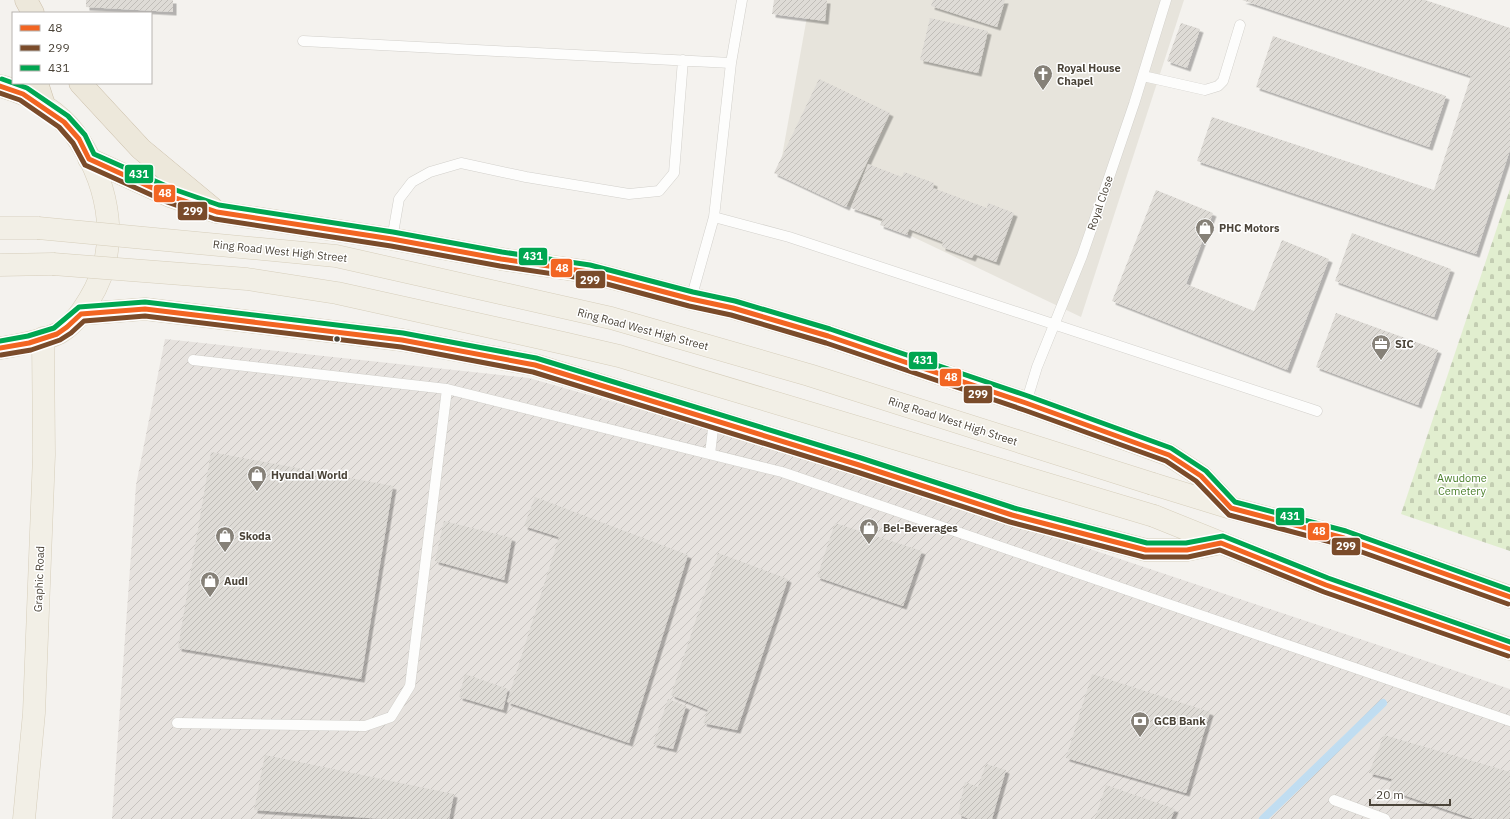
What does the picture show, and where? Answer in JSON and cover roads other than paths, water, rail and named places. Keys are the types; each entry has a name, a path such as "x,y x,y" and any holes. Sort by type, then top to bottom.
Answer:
{"highway":[{"path":"22,0 23,12"},
{"path":"26,0 32,12"},
{"path":"37,84 45,108"},
{"path":"81,84 141,149 217,212"}],"main road":[{"path":"0,86 23,94 45,108 64,122 79,139 101,184 108,211 108,238 104,265 95,291 81,314 58,334 16,346 0,348"},
{"path":"89,160 170,196 217,212 392,239 500,259 589,272 691,299 733,308 828,336 1026,403 1169,455 1201,476 1231,508"},
{"name":"Ring Road West High Street","path":"0,228 38,228 336,256 611,318 809,375 1231,508 1344,538 1382,553 1433,569 1510,597"},
{"path":"0,265 53,264 247,279 337,293 619,356 1154,516 1326,585 1510,649"},
{"path":"81,314 145,309 402,340 534,365 859,465 1012,515 1146,550 1187,550 1221,543"},
{"name":"Graphic Road","path":"24,819 34,713 44,455 43,338"}],"lane":[{"path":"691,299 714,217 731,63 742,0"},
{"name":"Royal Close","path":"1026,403 1037,367 1082,256 1143,76 1166,0"},
{"path":"1143,76 1205,90 1218,86 1223,81 1240,25"},
{"path":"303,41 731,63"},
{"path":"392,239 399,199 412,182 430,172 461,163 526,177 629,194 659,192 674,173 683,60"},
{"path":"714,217 789,237 1317,411"},
{"path":"194,360 447,389 782,472 1510,721"},
{"path":"177,723 365,726 391,717 410,686 447,389"},
{"path":"710,454 714,421"},
{"path":"1334,800 1385,819"}],"waterway":[{"path":"1263,819 1383,703"}],"place":[{"name":"Royal House Chapel","path":"1043,91"},
{"name":"PHC Motors","path":"1205,245"},
{"name":"SIC","path":"1381,361"},
{"name":"Hyundai World","path":"257,492"},
{"name":"Bel-Beverages","path":"869,545"},
{"name":"Skoda","path":"225,553"},
{"name":"Audi","path":"210,598"},
{"name":"GCB Bank","path":"1140,738"}],"park label":[{"name":"Awudome Cemetery","path":"1462,484"}]}
